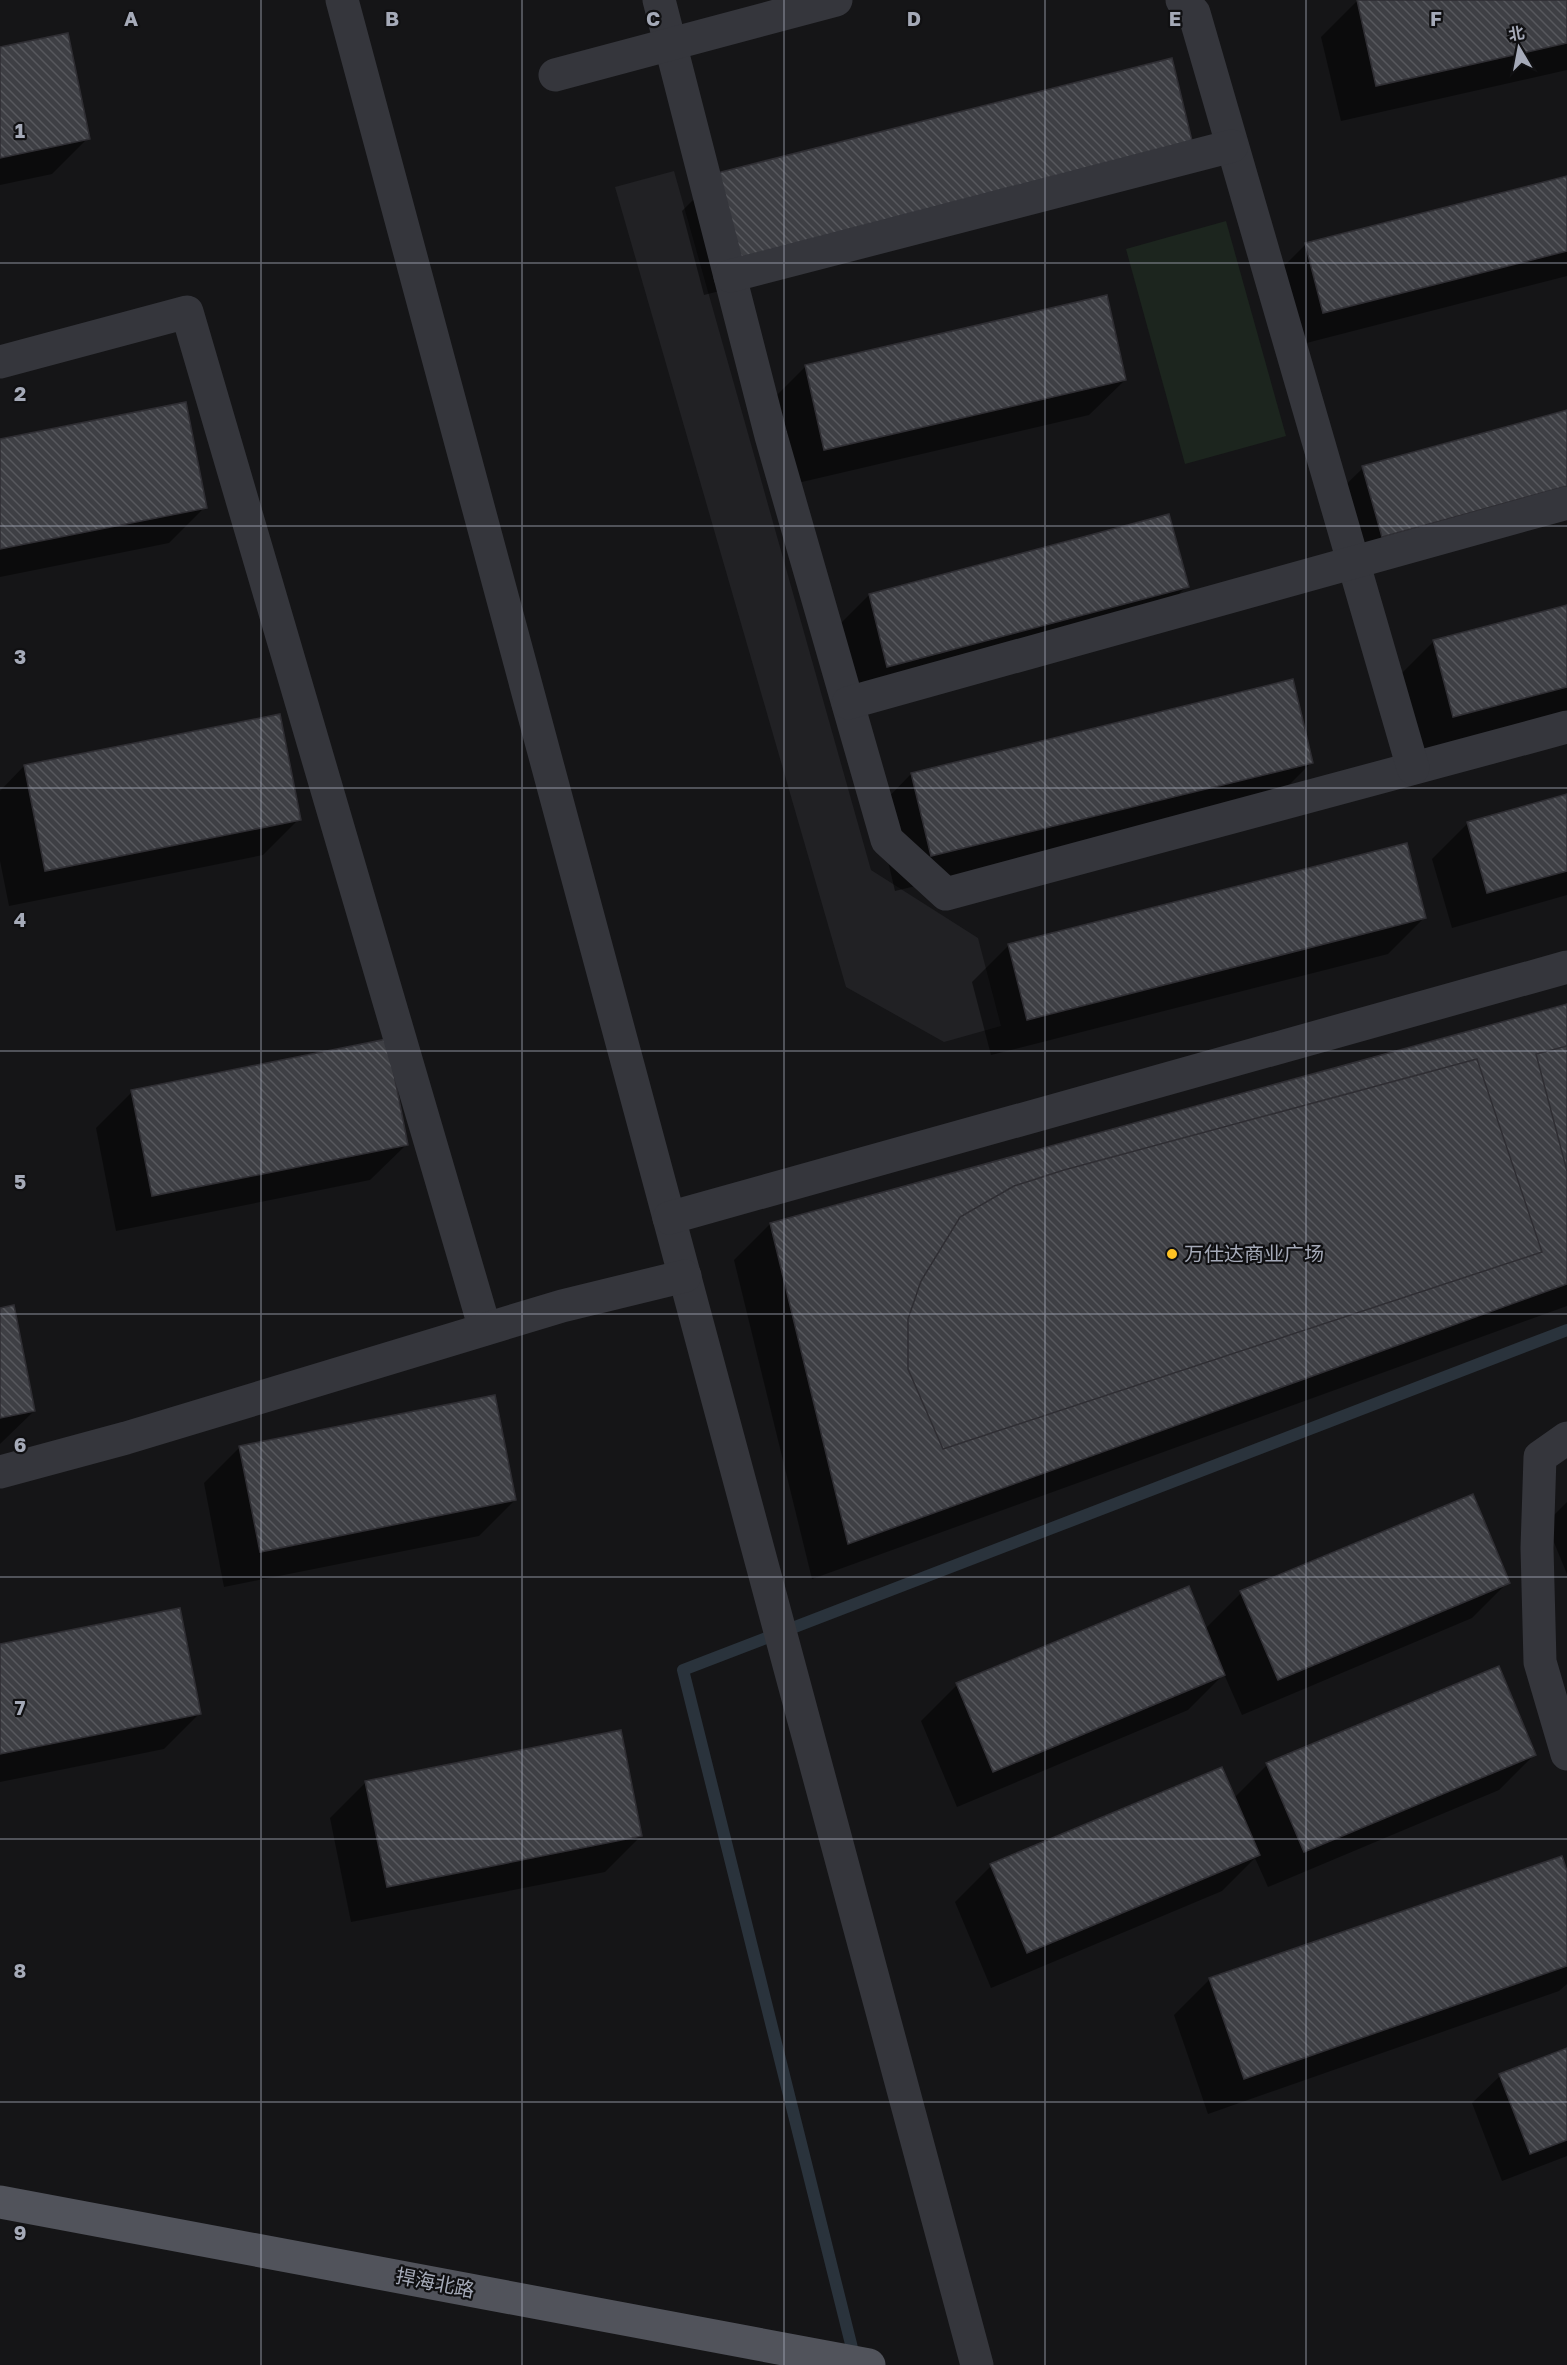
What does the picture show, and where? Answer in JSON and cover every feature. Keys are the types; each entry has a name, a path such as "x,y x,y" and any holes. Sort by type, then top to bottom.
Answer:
{"main road":[{"name":"捍海北路","path":"0,2202 869,2365"}],"street":[{"path":"342,0 977,2365"},
{"path":"659,0 771,436 887,840 946,894 1567,727"},
{"path":"555,75 836,0"},
{"path":"1182,0 1194,13 1413,768"},
{"path":"730,276 1233,146"},
{"path":"0,362 187,312 484,1329"},
{"path":"848,703 1567,503"},
{"path":"669,1218 1567,967"},
{"path":"0,1472 126,1438 562,1306 685,1276"},
{"path":"1567,1438 1540,1457 1537,1548 1540,1662 1567,1754"}],"shaded area":[{"path":"674,171 871,870 978,938 1001,1026 944,1042 846,987 615,187"},
{"path":"1226,221 1286,436 1185,464 1126,249"}],"building":[{"path":"1357,0 1567,0 1567,43 1376,86"},
{"path":"68,33 90,139 0,158 0,47"},
{"path":"1172,58 1193,145 739,260 717,173"},
{"path":"1567,176 1567,251 1323,313 1305,243"},
{"path":"1107,295 1126,380 824,450 805,365"},
{"path":"186,402 207,508 0,549 0,439"},
{"path":"1567,410 1567,486 1382,537 1362,466"},
{"path":"1169,514 1189,587 887,667 869,594"},
{"path":"1567,605 1567,687 1453,717 1433,640"},
{"path":"1293,679 1313,763 931,856 911,773"},
{"path":"280,714 301,820 45,871 24,765"},
{"path":"1567,794 1567,871 1487,893 1467,822"},
{"path":"1407,843 1426,918 1027,1020 1008,944"},
{"name":"万仕达商业广场","path":"1567,1004 1567,1284 848,1544 770,1223"},
{"path":"387,1039 408,1145 152,1196 131,1090"},
{"path":"1567,1046 1567,1171 1536,1054"},
{"path":"1477,1059 1542,1252 943,1449 908,1369 908,1319 921,1281 960,1217 1014,1186 1064,1170"},
{"path":"14,1305 35,1411 0,1418 0,1308"},
{"path":"495,1395 516,1500 260,1552 239,1446"},
{"path":"1473,1494 1510,1583 1278,1680 1240,1591"},
{"path":"1189,1586 1225,1675 993,1772 956,1683"},
{"path":"180,1608 201,1714 0,1754 0,1644"},
{"path":"1499,1666 1536,1755 1304,1852 1266,1763"},
{"path":"621,1730 642,1836 387,1887 365,1781"},
{"path":"1222,1767 1260,1855 1027,1953 990,1864"},
{"path":"1562,1856 1567,1871 1567,1966 1244,2079 1209,1978"},
{"path":"1567,2048 1567,2140 1530,2154 1499,2074"}],"waterway":[{"path":"855,2360 683,1670 1567,1330"}],"place":[{"name":"万仕达商业广场","path":"1172,1254"}]}
